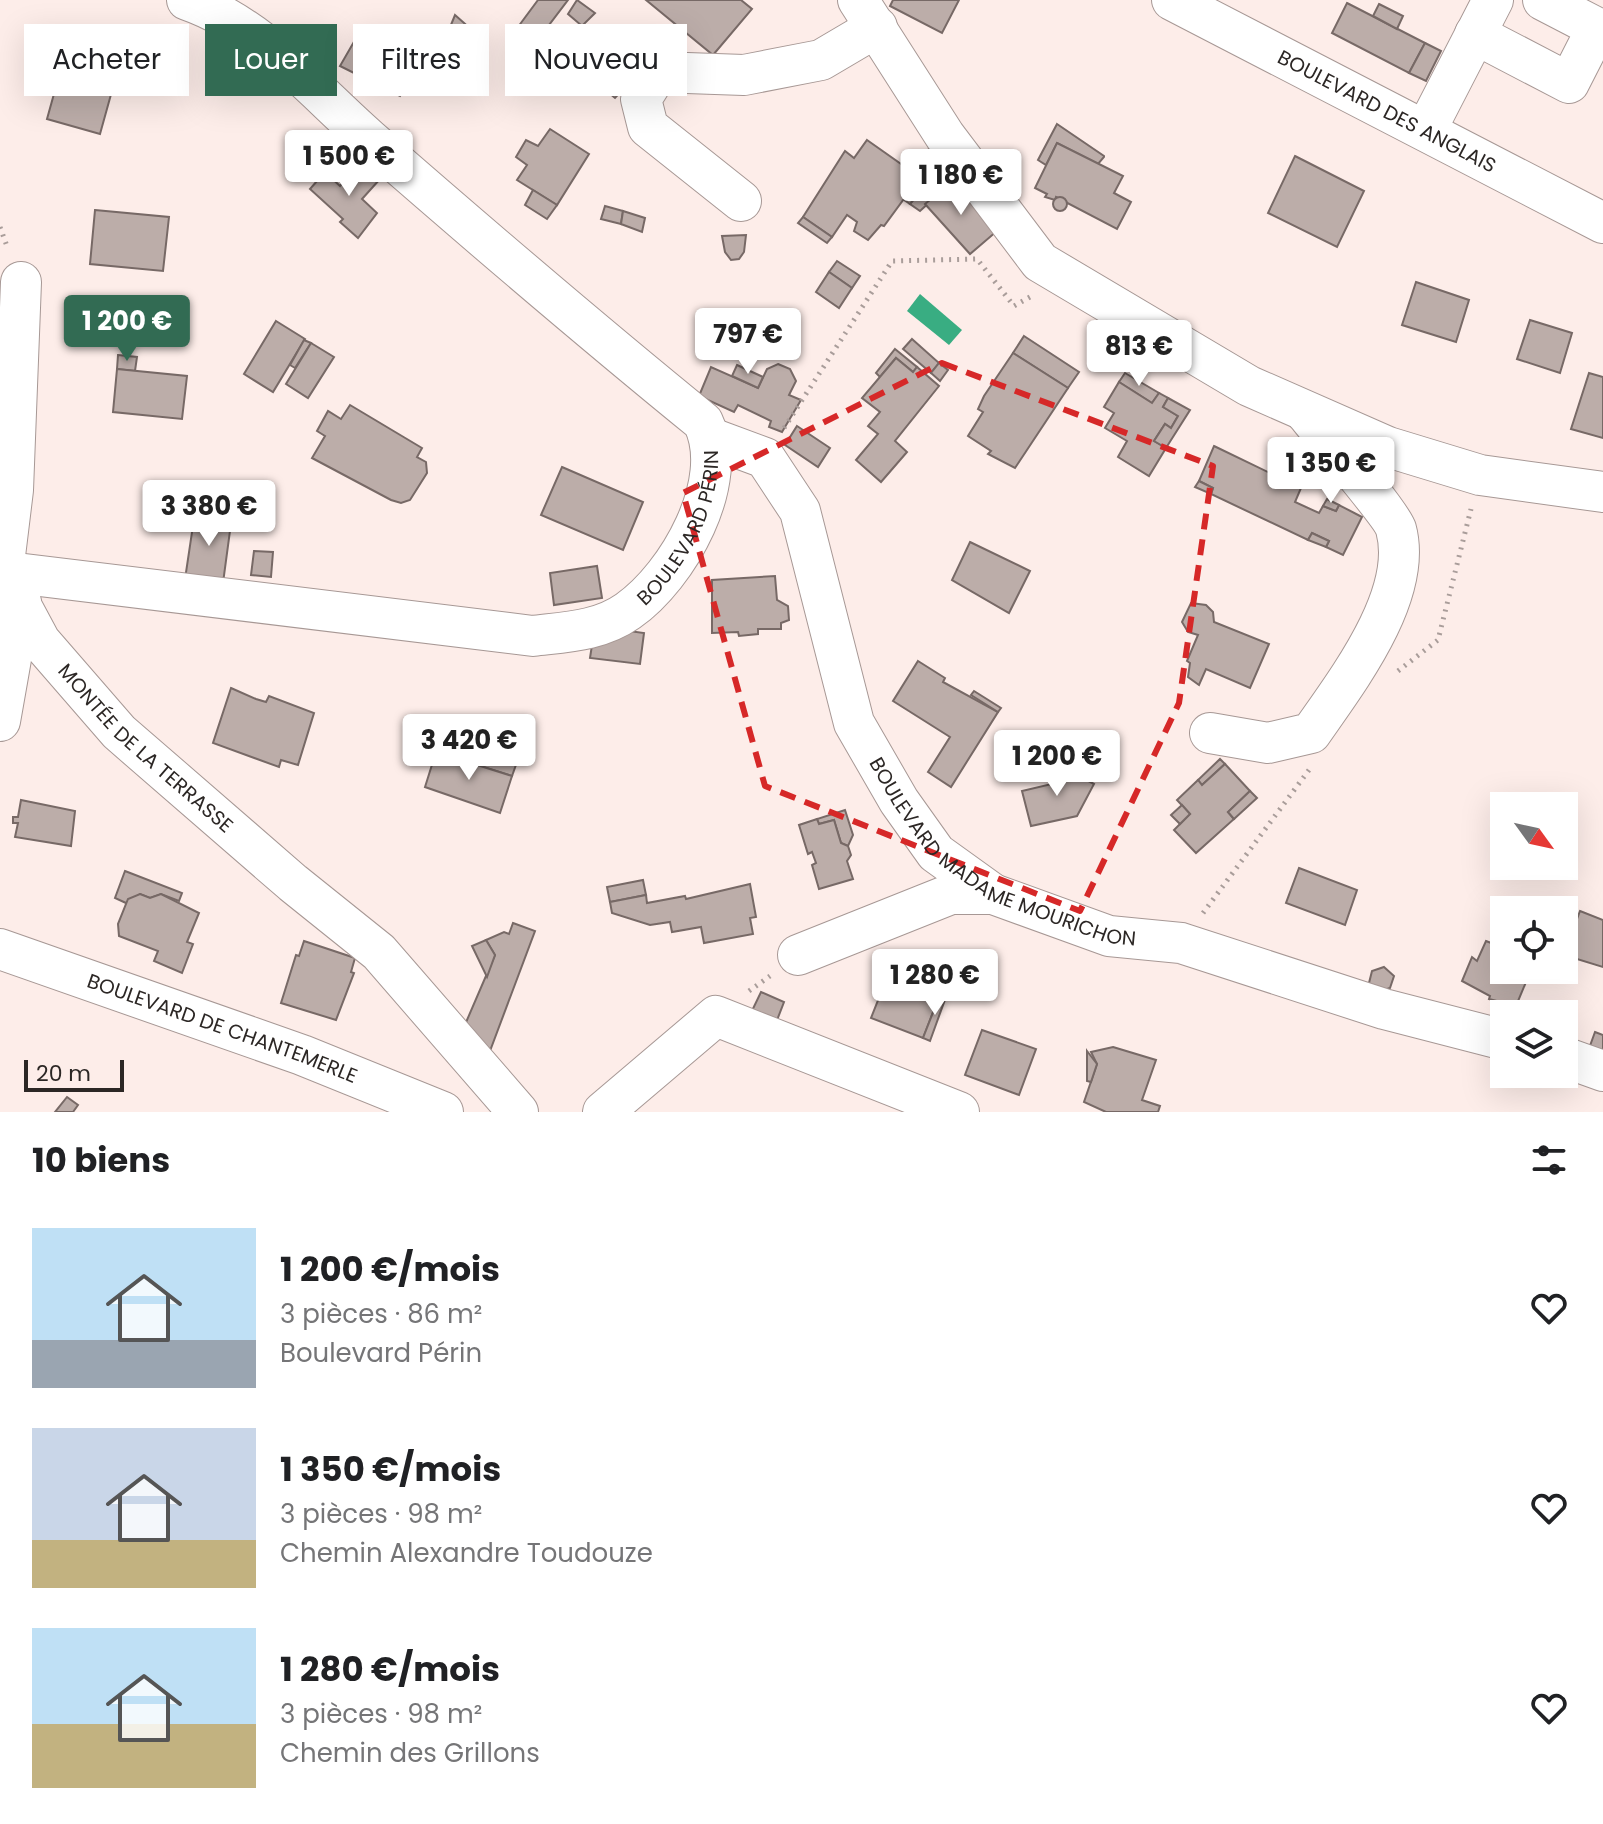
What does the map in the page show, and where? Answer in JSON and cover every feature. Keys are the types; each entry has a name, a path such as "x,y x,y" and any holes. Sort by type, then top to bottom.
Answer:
{"street":[{"name":"BOULEVARD PÉRIN","path":"8,582 533,636 591,630 628,611 670,570 698,520 709,485 713,454 711,438 703,422 369,138 259,37 209,8 187,0"},
{"name":"BOULEVARD DES ANGLAIS","path":"1172,0 1603,223"},
{"path":"1426,130 1484,17 1569,83 1597,28 1543,0"},
{"path":"741,201 648,127 641,99 658,72 744,75 821,60 868,14 945,136 1040,262 1249,386 1388,447 1480,475 1603,492"},
{"path":"1547,194 1576,188 1603,193"},
{"path":"0,721 21,282"},
{"path":"1210,733 1268,743 1311,733 1358,664 1397,588 1396,527 1303,409"},
{"path":"711,438 765,458"},
{"name":"BOULEVARD MADAME MOURICHON","path":"765,458 800,511 854,723 899,801 936,853 993,894 1109,936 1181,943 1384,1009 1490,1036"},
{"name":"MONTÉE DE LA TERRASSE","path":"8,582 40,641 119,732 293,883 379,952 518,1112"},
{"path":"798,955 951,894 993,894"},
{"name":"BOULEVARD DE CHANTEMERLE","path":"0,949 302,1055 443,1112"},
{"path":"603,1112 716,1016 959,1112"},
{"path":"1578,1062 1603,1071"}],"path":[{"path":"765,458 892,261 977,259 1014,306"},
{"path":"716,1016 798,955"}],"highlighted area":[{"path":"942,363 1213,466 1179,703 1080,911 765,786 683,493"}],"shaded area":[{"path":"920,294 962,330 949,345 907,311"}],"building":[{"path":"538,0 568,0 550,24 520,24"},
{"path":"577,0 595,13 584,24 568,14"},
{"path":"646,0 741,0 752,9 713,55 687,34 687,24 675,24"},
{"path":"893,0 959,0 942,33 890,6"},
{"path":"1347,3 1425,43 1409,73 1332,33"},
{"path":"1379,4 1403,16 1397,29 1373,16"},
{"path":"455,15 465,24 451,24"},
{"path":"353,43 353,72 340,66"},
{"path":"1425,43 1441,51 1426,81 1409,73"},
{"path":"53,96 111,96 100,134 47,119"},
{"path":"1057,124 1104,157 1098,164 1057,143 1046,165 1038,160"},
{"path":"550,129 589,154 557,205 517,180 527,165 516,157 526,140 538,146"},
{"path":"867,140 921,178 938,152 956,178 920,211 910,204 919,193 912,188 884,226 881,225 868,240 854,231 857,222 847,215 832,237 803,217 845,151 854,158"},
{"path":"933,143 938,152 921,178 913,172"},
{"path":"1057,143 1123,176 1114,193 1131,202 1117,229 1056,197 1055,200 1045,197 1047,194 1035,188"},
{"path":"1295,156 1364,191 1337,247 1268,213"},
{"path":"361,162 380,179 362,199 377,213 358,238 340,222 343,219 310,189 325,172 340,186"},
{"path":"954,180 997,231 970,254 925,204"},
{"path":"912,188 919,193 910,204 904,200"},
{"path":"533,190 557,205 547,219 525,205"},
{"path":"1060,197 1067,204 1060,211 1053,204"},
{"path":"605,206 623,211 621,224 601,219"},
{"path":"95,210 169,217 163,271 90,264"},
{"path":"623,211 645,218 642,232 621,224"},
{"path":"803,217 832,237 827,243 798,223"},
{"path":"746,235 744,252 739,259 731,260 725,252 722,236"},
{"path":"837,261 860,276 852,288 829,272"},
{"path":"829,272 852,288 839,308 816,292"},
{"path":"1416,282 1469,300 1456,342 1402,325"},
{"path":"1530,320 1572,333 1560,373 1517,359"},
{"path":"276,321 305,339 273,392 244,374"},
{"path":"1024,336 1079,372 1068,388 1013,353"},
{"path":"912,339 939,363 931,373 903,349"},
{"path":"304,340 311,343 295,368 290,365"},
{"path":"311,343 334,357 308,398 286,384"},
{"path":"895,349 917,367 913,372 896,358 880,377 876,373"},
{"path":"1013,353 1068,388 1015,468 988,454 991,451 968,436 983,412 978,409 984,396"},
{"path":"118,355 137,357 135,371 117,369"},
{"path":"896,358 913,372 917,367 939,386 895,441 907,452 881,482 856,460 878,434 868,426 880,412 862,398"},
{"path":"939,363 948,370 940,381 931,373"},
{"path":"778,364 790,369 796,381 789,395 801,400 782,432 769,427 771,421 738,405 734,412 699,396 711,367 758,388 767,369"},
{"path":"737,365 763,377 758,388 732,376"},
{"path":"117,369 187,376 182,419 113,412"},
{"path":"1125,373 1159,393 1152,403 1119,382"},
{"path":"1589,373 1603,377 1603,438 1571,429"},
{"path":"1119,382 1152,403 1159,393 1168,398 1163,407 1178,416 1171,428 1165,424 1154,441 1166,448 1149,476 1118,457 1127,441 1105,428 1114,413 1104,407"},
{"path":"1168,398 1190,410 1166,448 1154,441 1165,424 1171,428 1178,416 1163,407"},
{"path":"350,405 422,448 417,457 426,462 427,473 410,500 401,503 391,500 312,458 325,436 317,431 328,411 341,419"},
{"path":"797,426 830,448 818,467 785,445"},
{"path":"1214,446 1301,488 1295,502 1319,513 1323,506 1336,511 1339,505 1362,517 1343,555 1326,547 1329,541 1312,533 1308,540 1211,494 1213,488 1199,481"},
{"path":"562,467 643,502 623,550 541,515"},
{"path":"1199,481 1213,488 1211,494 1195,487"},
{"path":"1327,499 1339,505 1336,511 1323,506"},
{"path":"195,512 232,516 223,583 185,579"},
{"path":"1312,533 1329,541 1326,547 1308,540"},
{"path":"970,542 1030,571 1009,613 952,580"},
{"path":"254,551 273,552 271,577 251,575"},
{"path":"597,566 602,598 554,605 550,573"},
{"path":"775,576 777,600 788,606 789,620 781,623 781,629 758,629 758,634 739,636 738,632 712,633 712,580"},
{"path":"1191,603 1206,605 1213,612 1214,622 1269,644 1250,688 1206,669 1199,685 1188,677 1190,663 1187,661 1198,635 1188,632 1182,622"},
{"path":"629,631 644,633 640,664 590,658 592,645"},
{"path":"918,661 945,678 943,682 998,712 951,787 928,772 950,737 893,701"},
{"path":"231,688 256,699 266,702 269,696 314,713 298,765 281,760 279,767 213,743"},
{"path":"974,691 1001,708 998,712 971,695"},
{"path":"441,737 517,762 512,776 436,752"},
{"path":"436,752 512,776 500,813 425,787"},
{"path":"1220,759 1225,764 1202,785 1198,780"},
{"path":"1225,764 1250,791 1228,812 1234,819 1196,853 1174,830 1190,814 1177,800 1198,780 1202,785"},
{"path":"1061,766 1094,784 1077,816 1031,826 1022,791 1052,784"},
{"path":"1250,791 1257,798 1234,819 1228,812"},
{"path":"21,800 75,811 71,846 15,837 18,823 13,823 13,817 18,817"},
{"path":"1182,805 1190,814 1180,824 1171,815"},
{"path":"845,810 853,835 848,846 841,843 834,820 819,824 817,819"},
{"path":"817,819 819,824 834,820 841,843 848,846 851,855 847,861 853,879 819,889 812,865 816,863 812,852 808,854 799,825"},
{"path":"1299,868 1357,890 1345,925 1286,903"},
{"path":"125,871 182,893 179,901 161,894 150,898 140,894 126,903 115,898"},
{"path":"643,880 646,895 610,902 607,887"},
{"path":"750,884 756,917 750,918 753,934 704,943 701,927 672,932 670,922 650,925 612,913 610,902 646,895 647,903 685,896 686,899"},
{"path":"140,894 150,898 161,894 199,913 187,942 193,944 182,973 154,961 158,951 119,936 118,924 128,899"},
{"path":"1580,911 1603,920 1603,967 1578,959"},
{"path":"513,923 535,931 487,1059 464,1027 495,955 486,940 504,932 509,934"},
{"path":"486,940 495,955 487,977 472,946"},
{"path":"304,941 355,958 351,972 354,973 336,1020 281,1003 296,955 299,956"},
{"path":"1486,941 1490,943 1490,984 1525,984 1518,1000 1489,999 1490,996 1462,981 1472,957 1477,961"},
{"path":"1384,967 1394,976 1390,988 1378,992 1369,983 1372,971"},
{"path":"890,970 942,989 923,1038 871,1018"},
{"path":"761,992 784,1002 774,1028 749,1017"},
{"path":"941,992 947,994 930,1041 923,1038"},
{"path":"982,1030 1036,1049 1019,1095 965,1075"},
{"path":"1595,1032 1603,1035 1603,1059 1587,1054"},
{"path":"1113,1047 1156,1060 1142,1100 1160,1106 1158,1112 1106,1112 1084,1102 1097,1064 1091,1052"},
{"path":"1087,1051 1097,1064 1091,1082 1087,1081"},
{"path":"67,1097 78,1105 73,1112 55,1112"}]}
